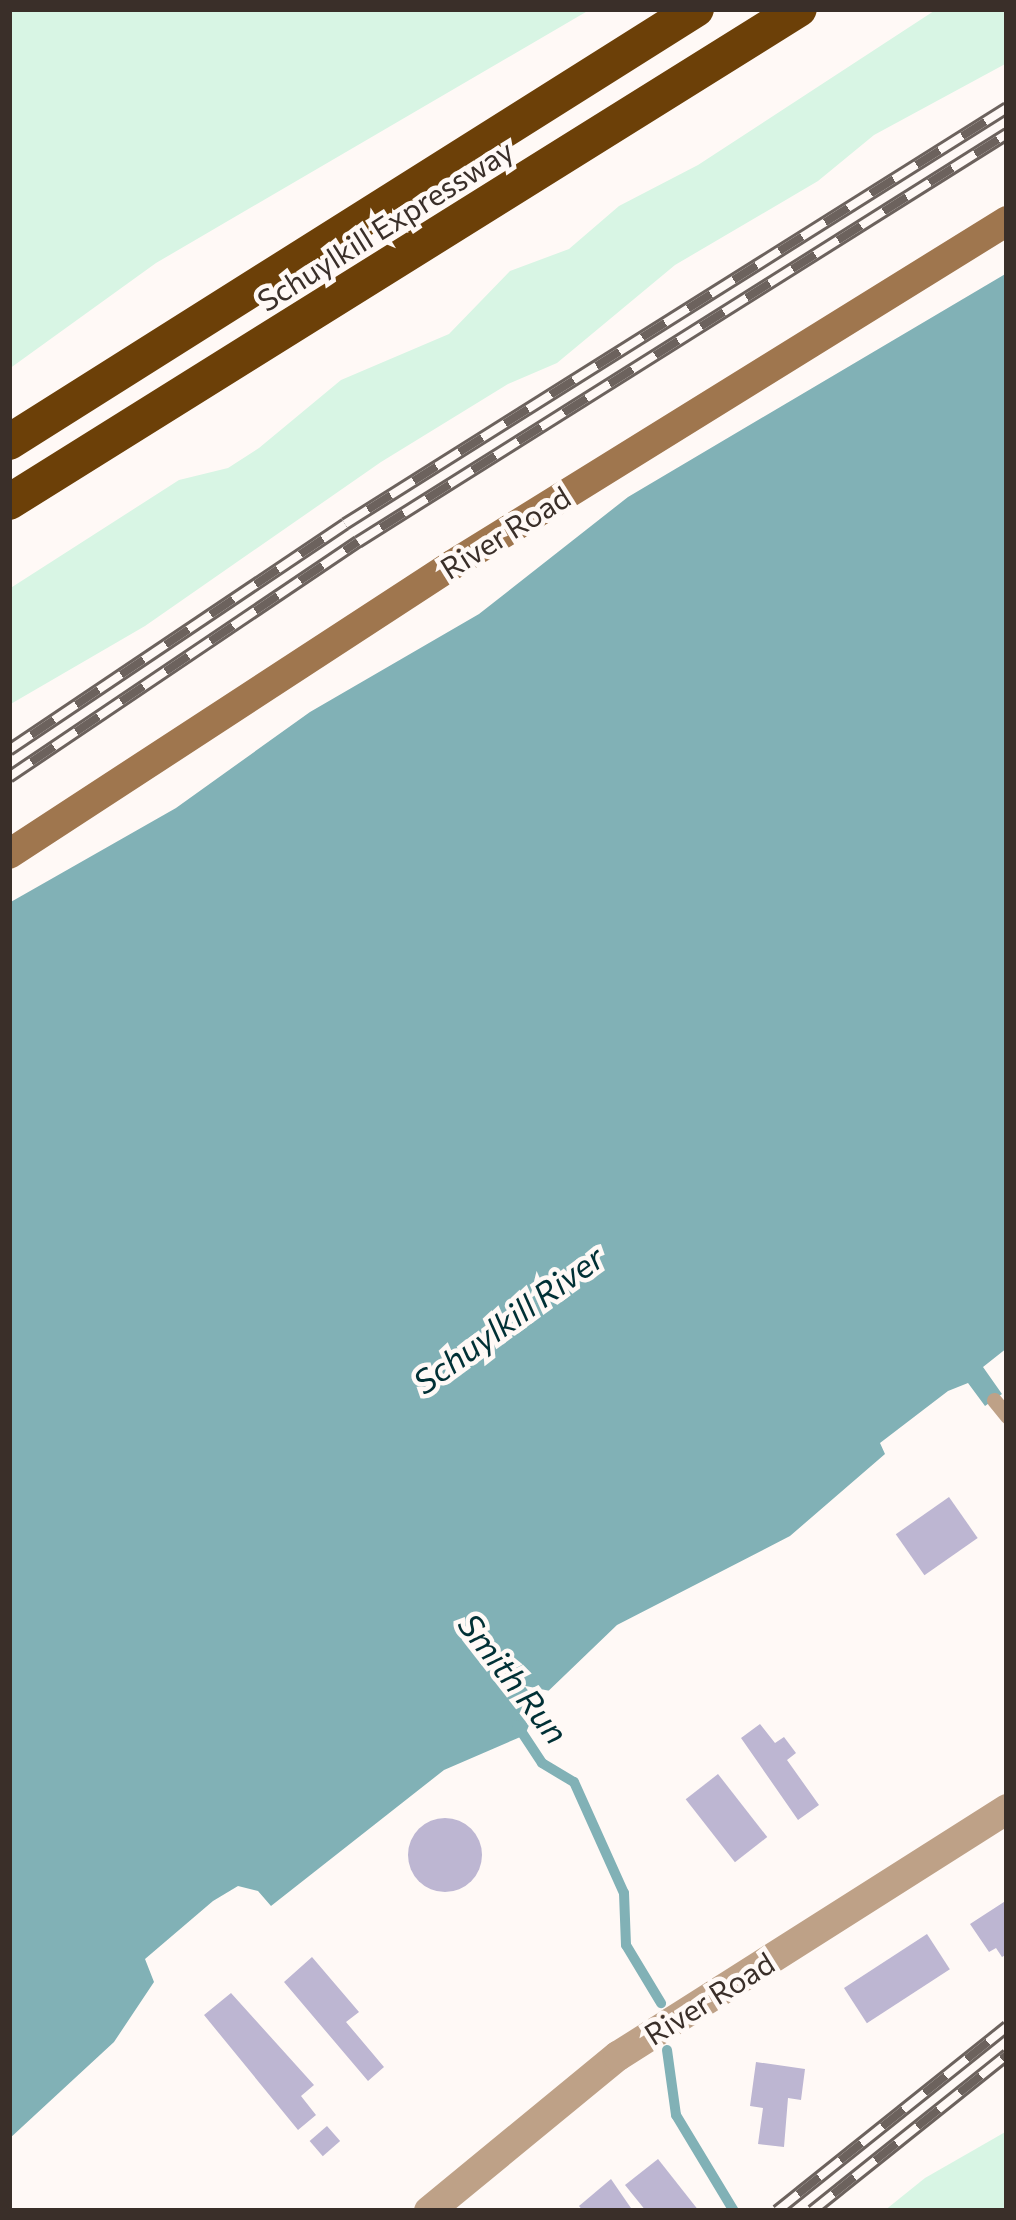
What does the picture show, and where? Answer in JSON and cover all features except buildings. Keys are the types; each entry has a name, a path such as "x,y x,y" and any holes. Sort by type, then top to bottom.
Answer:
{"highway":[{"name":"Schuylkill Expressway","path":"9,442 696,9"},
{"name":"Schuylkill Expressway","path":"9,502 799,9"}],"street":[{"name":"River Road","path":"9,854 472,552 1007,221"},
{"name":"River Road","path":"428,2211 603,2066 1007,1809"}],"lane":[{"path":"994,1400 1007,1416"}],"green space":[{"path":"9,9 591,9 156,263 9,369"},
{"path":"937,9 1007,9 1007,63 874,135 818,181 675,265 557,363 508,384 381,462 145,626 9,705 9,589 179,480 228,468 341,380 449,334 510,271 569,249 619,206 698,165"},
{"path":"1007,2131 1007,2211 884,2211 925,2178"}],"water":[{"name":"Schuylkill River","path":"1007,273 1007,1348 983,1367 1002,1394 985,1406 968,1383 948,1391 880,1443 885,1454 790,1536 617,1625 540,1699 525,1735 444,1770 271,1906 258,1891 238,1886 213,1901 145,1959 154,1982 114,2042 9,2139 9,903 176,808 310,712 479,614 628,497"}],"waterway":[{"name":"Smith Run","path":"517,1725 542,1763 574,1782 624,1893 626,1945 661,2003"},
{"name":"Smith Run","path":"667,2050 676,2115 734,2211"}],"railway":[{"path":"9,750 345,524 1007,108"},
{"path":"9,777 358,542 1007,134"},
{"path":"777,2211 1007,2027"},
{"path":"812,2211 1007,2055"}]}
